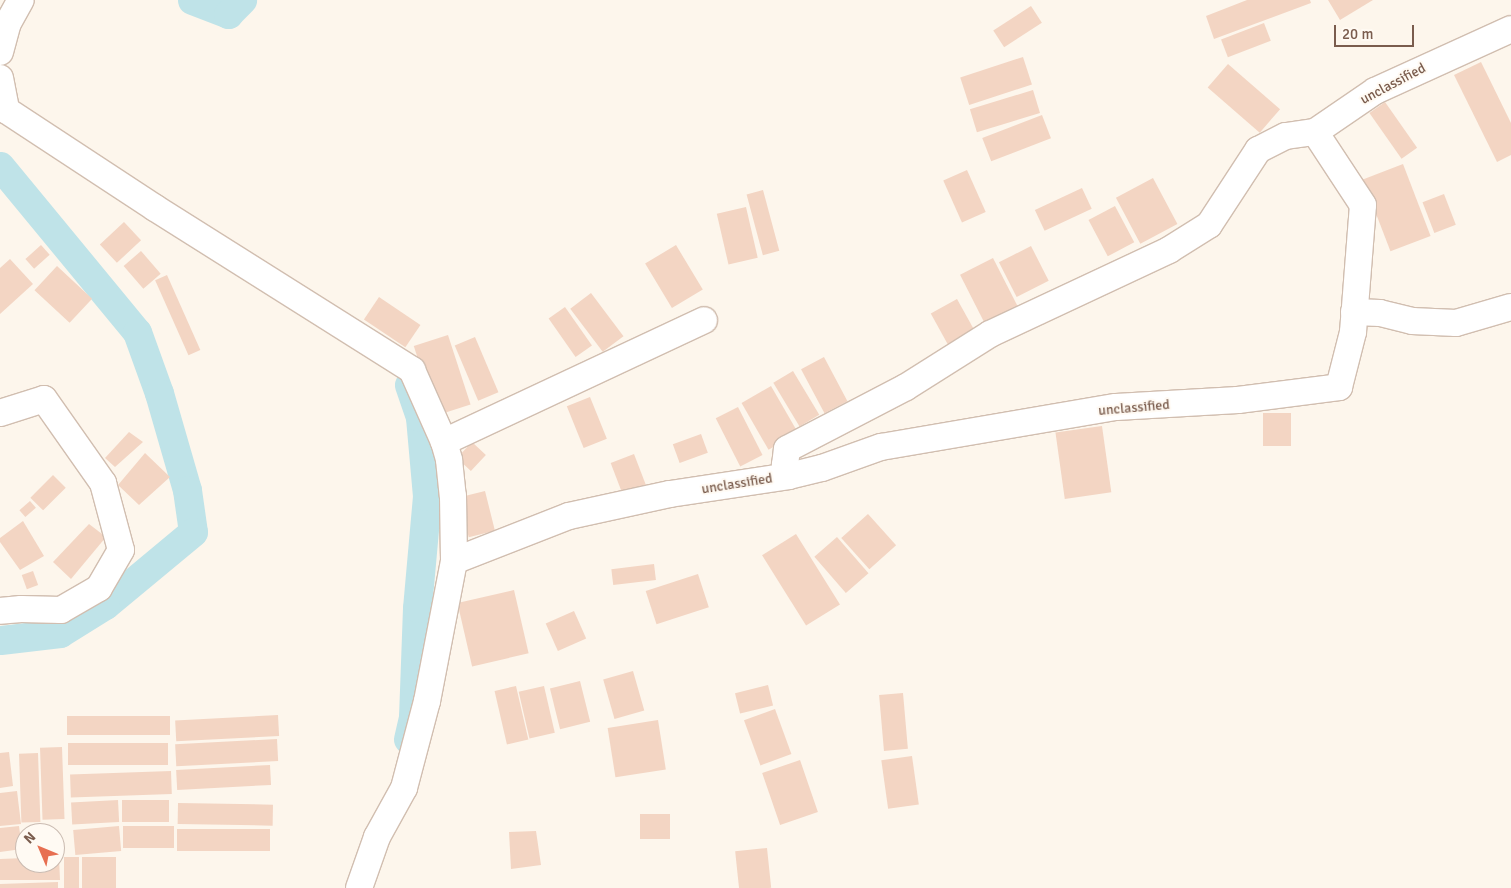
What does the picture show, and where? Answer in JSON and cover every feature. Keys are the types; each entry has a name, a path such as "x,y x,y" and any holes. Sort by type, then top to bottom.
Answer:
{"street":[{"path":"0,52 8,23 21,0"},
{"name":"unclassified","path":"454,561 569,516 670,494 789,476 822,468 880,447 1116,407 1238,400 1339,387 1352,332 1363,205 1315,132 1375,91 1511,29"},
{"path":"0,78 3,113 412,370 444,442 449,460 453,496 454,561 427,702 404,788 377,837 359,888"},
{"path":"789,476 785,465 787,449 906,387 990,334 1169,250 1209,225 1258,150 1286,136 1315,132"},
{"path":"1354,312 1380,313 1412,321 1456,323 1511,307"},
{"path":"444,442 704,320"},
{"path":"0,413 44,399 103,483 121,550 99,588 61,610 0,611"}],"building":[{"path":"1247,0 1310,0 1311,3 1214,39 1206,16"},
{"path":"1328,0 1373,0 1340,20"},
{"path":"1031,6 1042,23 1004,47 993,31"},
{"path":"1264,23 1271,41 1228,57 1221,39"},
{"path":"1023,57 1032,85 969,105 960,77"},
{"path":"1481,62 1511,123 1511,155 1497,162 1454,75"},
{"path":"1228,64 1280,109 1260,133 1208,87"},
{"path":"1033,90 1040,113 977,132 970,109"},
{"path":"1385,102 1417,148 1402,159 1369,113"},
{"path":"1042,115 1051,138 991,161 982,138"},
{"path":"1403,164 1431,236 1390,251 1363,179"},
{"path":"967,170 986,212 962,223 943,181"},
{"path":"1153,178 1177,224 1140,244 1116,198"},
{"path":"1082,188 1092,209 1045,231 1035,210"},
{"path":"763,190 779,251 763,255 747,194"},
{"path":"1444,194 1456,225 1434,233 1423,202"},
{"path":"1115,206 1134,242 1108,256 1089,220"},
{"path":"746,207 758,258 728,264 717,214"},
{"path":"124,222 141,240 117,263 100,245"},
{"path":"41,245 50,255 34,269 25,259"},
{"path":"676,245 703,290 672,308 645,264"},
{"path":"1031,246 1049,281 1017,297 999,262"},
{"path":"141,251 161,274 143,289 124,266"},
{"path":"993,258 1018,306 985,323 960,275"},
{"path":"10,259 33,284 0,314 0,268"},
{"path":"57,266 92,299 70,323 34,290"},
{"path":"167,275 200,350 188,355 155,280"},
{"path":"591,293 623,336 603,352 570,309"},
{"path":"379,297 420,325 405,347 364,319"},
{"path":"957,299 976,333 950,348 931,314"},
{"path":"565,307 592,346 576,357 549,318"},
{"path":"448,335 471,404 436,416 414,346"},
{"path":"475,337 498,392 478,401 455,346"},
{"path":"824,357 847,401 825,413 801,369"},
{"path":"793,371 819,415 800,427 773,383"},
{"path":"771,386 798,433 769,450 742,403"},
{"path":"590,397 607,439 584,448 567,406"},
{"path":"738,407 763,455 740,466 716,418"},
{"path":"1263,413 1291,413 1291,446 1263,446"},
{"path":"1102,426 1111,492 1065,499 1055,433"},
{"path":"129,432 143,442 115,467 105,458"},
{"path":"701,434 708,453 680,463 673,444"},
{"path":"472,442 486,455 471,471 457,458"},
{"path":"145,453 170,477 139,505 118,485"},
{"path":"634,454 646,486 623,495 611,463"},
{"path":"53,475 66,488 43,510 30,498"},
{"path":"485,491 495,531 469,537 459,498"},
{"path":"30,501 36,508 25,517 19,510"},
{"path":"868,514 896,545 869,569 841,538"},
{"path":"23,521 44,556 20,570 0,542 0,538"},
{"path":"89,524 106,537 71,579 53,562"},
{"path":"796,534 840,604 806,626 762,555"},
{"path":"837,537 868,573 846,593 814,557"},
{"path":"654,564 656,580 613,585 611,569"},
{"path":"33,571 38,585 27,589 22,575"},
{"path":"698,574 709,607 657,624 646,591"},
{"path":"514,590 529,653 472,666 457,603"},
{"path":"574,611 586,638 558,651 546,624"},
{"path":"633,671 644,710 615,719 603,680"},
{"path":"580,681 590,722 560,729 550,688"},
{"path":"768,685 773,705 740,714 735,693"},
{"path":"516,686 528,740 507,745 495,691"},
{"path":"544,686 555,733 529,739 519,692"},
{"path":"903,693 908,749 884,751 879,695"},
{"path":"775,709 791,754 760,765 744,720"},
{"path":"278,715 279,736 176,741 175,720"},
{"path":"67,716 170,716 170,735 67,735"},
{"path":"658,720 666,769 615,777 608,728"},
{"path":"277,739 278,761 176,766 175,744"},
{"path":"68,743 168,743 168,765 68,765"},
{"path":"62,747 65,819 43,820 40,748"},
{"path":"9,752 13,786 0,788 0,753"},
{"path":"38,753 40,822 21,823 19,754"},
{"path":"912,756 919,805 888,809 881,760"},
{"path":"800,760 818,812 780,825 762,773"},
{"path":"270,765 271,785 177,790 176,770"},
{"path":"171,771 172,794 71,798 70,775"},
{"path":"17,791 21,823 0,826 0,793"},
{"path":"118,800 119,822 72,824 71,802"},
{"path":"122,800 169,800 169,822 122,822"},
{"path":"178,803 273,805 273,826 178,824"},
{"path":"640,814 670,814 670,839 640,839"},
{"path":"15,826 15,850 0,852 0,828"},
{"path":"119,826 121,851 75,855 73,830"},
{"path":"123,826 174,826 174,848 123,848"},
{"path":"177,829 270,829 270,851 177,851"},
{"path":"536,831 541,865 511,869 509,832"},
{"path":"767,848 771,888 739,888 735,851"},
{"path":"65,857 79,857 79,888 64,888"},
{"path":"82,857 116,857 116,888 82,888"},
{"path":"15,858 15,873 60,873 60,880 0,880 0,859"},
{"path":"58,882 58,888 0,888 0,884"}],"waterway":[{"path":"192,0 228,14 242,0"},
{"path":"0,166 137,332 159,393 187,490 193,532 105,605 60,633 0,640"},
{"path":"408,739 413,717 417,608 427,496 420,417 409,385"}]}
